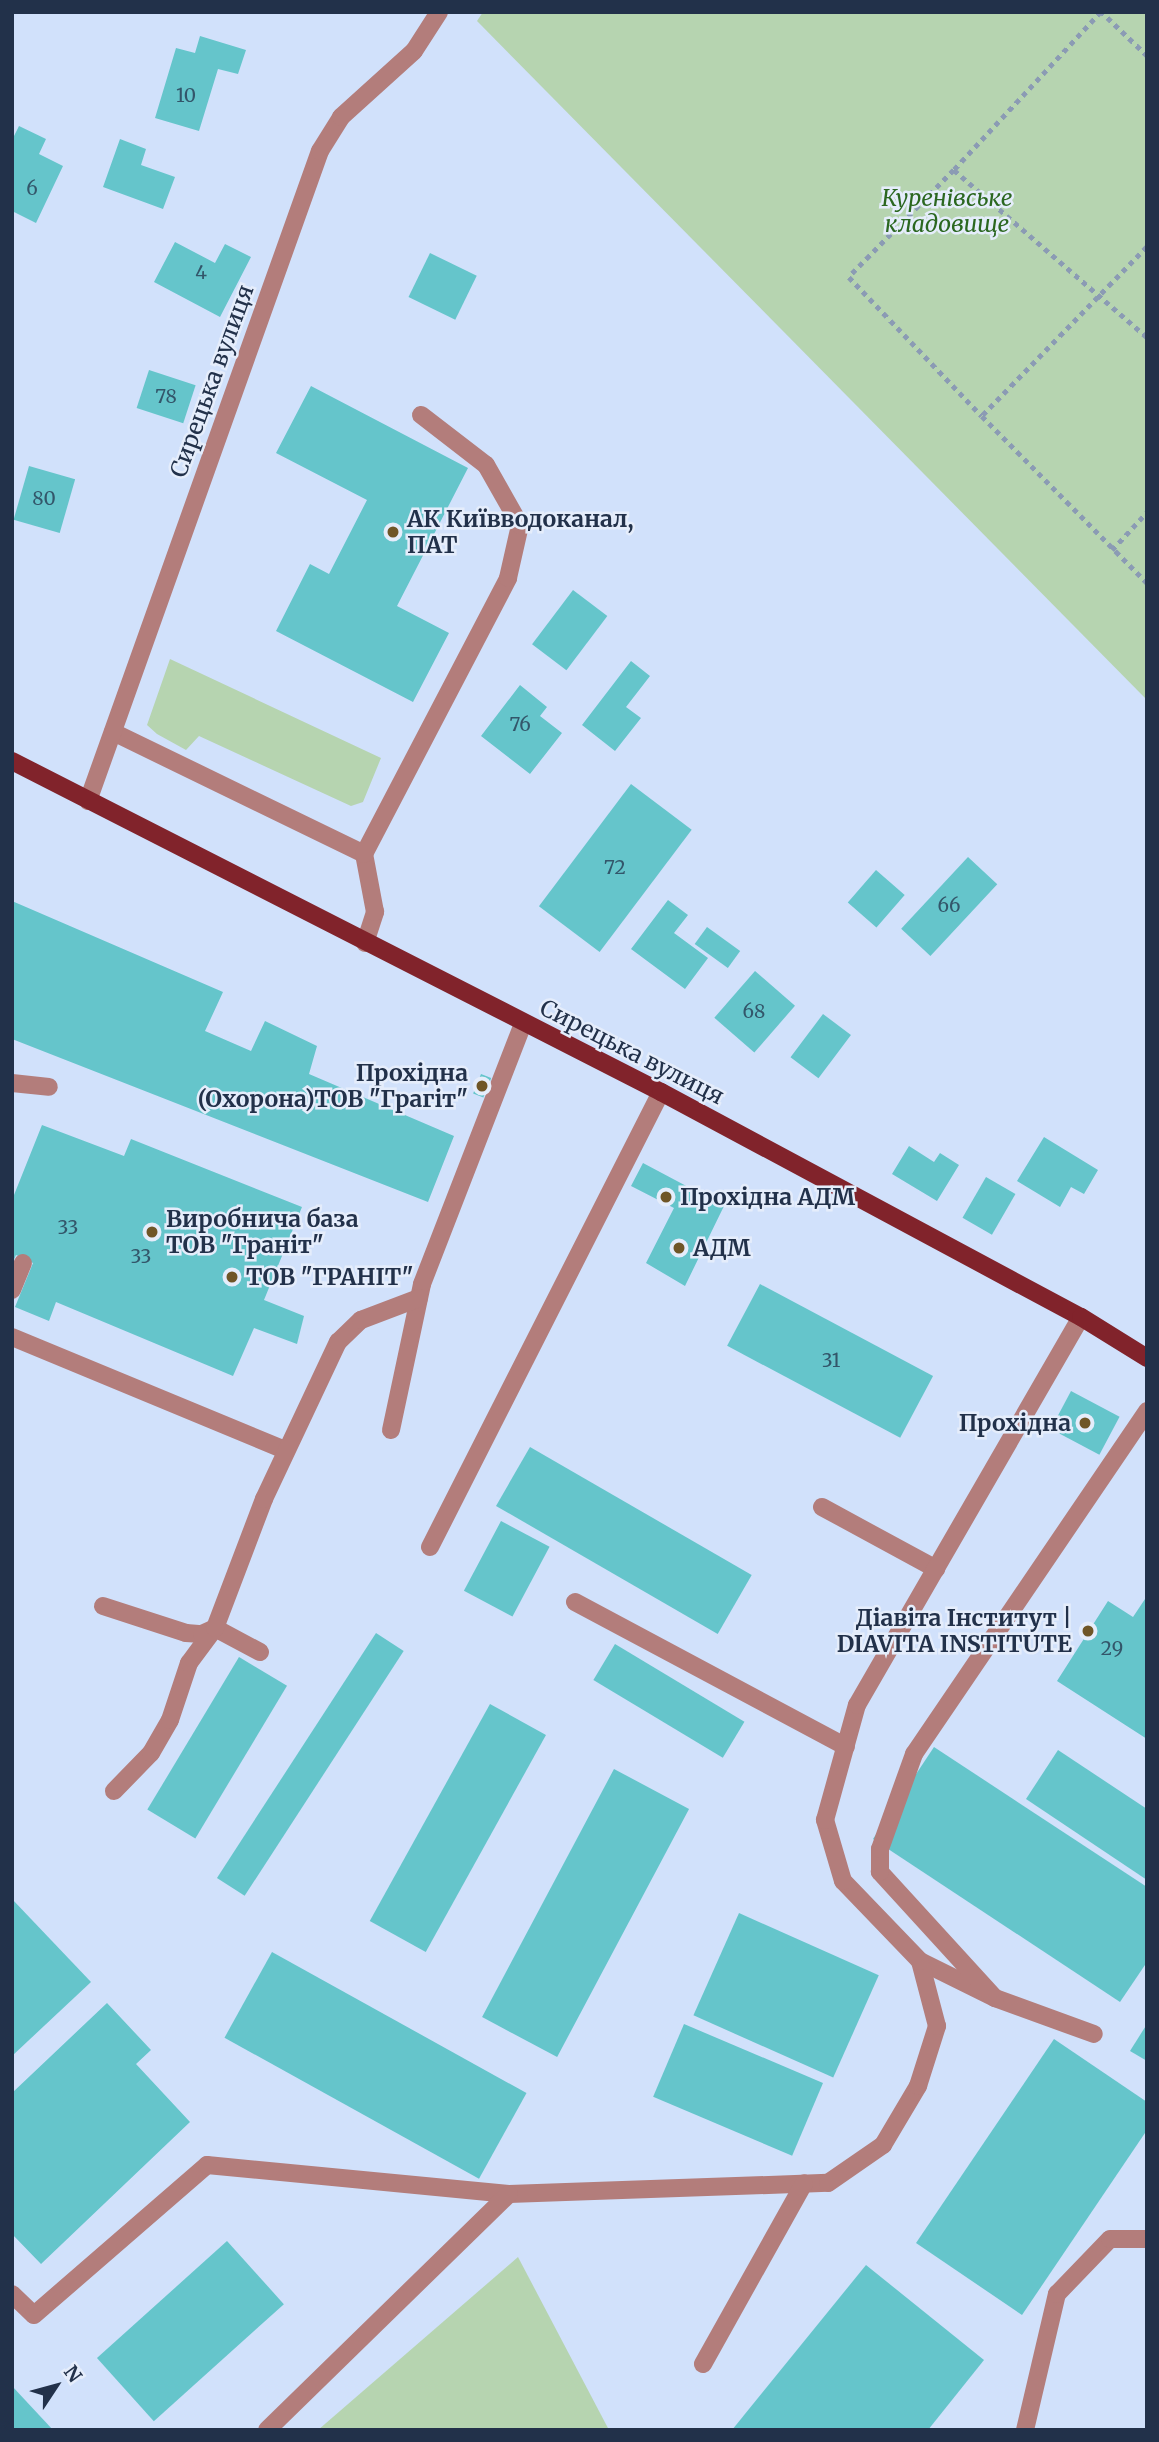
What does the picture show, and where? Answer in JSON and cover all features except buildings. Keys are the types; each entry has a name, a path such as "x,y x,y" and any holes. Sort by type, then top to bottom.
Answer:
{"main road":[{"name":"Сирецька вулиця","path":"12,761 523,1024 661,1092 1081,1317 1147,1358"}],"street":[{"name":"Сирецька вулиця","path":"88,801 320,151 341,117 414,51 439,12"},
{"path":"365,943 375,912 364,854 508,578 520,525 486,465 421,415"},
{"path":"113,732 364,854"},
{"path":"391,1430 419,1298 523,1024"},
{"path":"12,1083 49,1087"},
{"path":"430,1547 661,1092"},
{"path":"12,1290 23,1263"},
{"path":"114,1791 151,1753 170,1720 189,1663 215,1628 285,1450 338,1342 361,1320 419,1298"},
{"path":"1081,1317 857,1705 825,1820 843,1881 920,1961 995,1998 1094,2034"},
{"path":"12,1337 285,1450"},
{"path":"995,1998 880,1872 880,1849 914,1754 1147,1410"},
{"path":"822,1507 936,1569"},
{"path":"575,1602 846,1746"},
{"path":"103,1606 186,1633 202,1634 215,1628"},
{"path":"215,1628 260,1652"},
{"path":"12,2294 34,2315 207,2165 509,2194 828,2183 883,2144 918,2086 937,2026 920,1961"},
{"path":"703,2364 804,2183"},
{"path":"267,2430 509,2194"},
{"path":"1025,2430 1057,2294 1110,2239 1147,2239"}],"path":[{"path":"1147,56 1101,12 954,170 849,276 1112,550 1147,583"},
{"path":"954,170 1147,337"},
{"path":"982,416 1147,247"},
{"path":"1112,550 1147,512"}],"green space":[{"name":"Куренівське кладовище","path":"483,12 1147,12 1147,700 477,21"},
{"path":"170,659 381,758 363,802 351,806 199,736 186,750 157,734 147,725"},
{"path":"518,2257 609,2430 318,2430"}],"place":[{"name":"АК Київводоканал, ПАТ","path":"393,532"},
{"name":"Прохідна (Охорона)ТОВ \"Грагіт\"","path":"482,1086"},
{"name":"Прохідна АДМ","path":"666,1197"},
{"name":"Виробнича база ТОВ \"Граніт\"","path":"152,1232"},
{"name":"АДМ","path":"679,1248"},
{"name":"ТОВ \"ГРАНІТ\"","path":"232,1277"},
{"name":"Прохідна","path":"1085,1423"},
{"name":"Діавіта Інститут | DIAVITA INSTITUTE","path":"1088,1631"}]}
